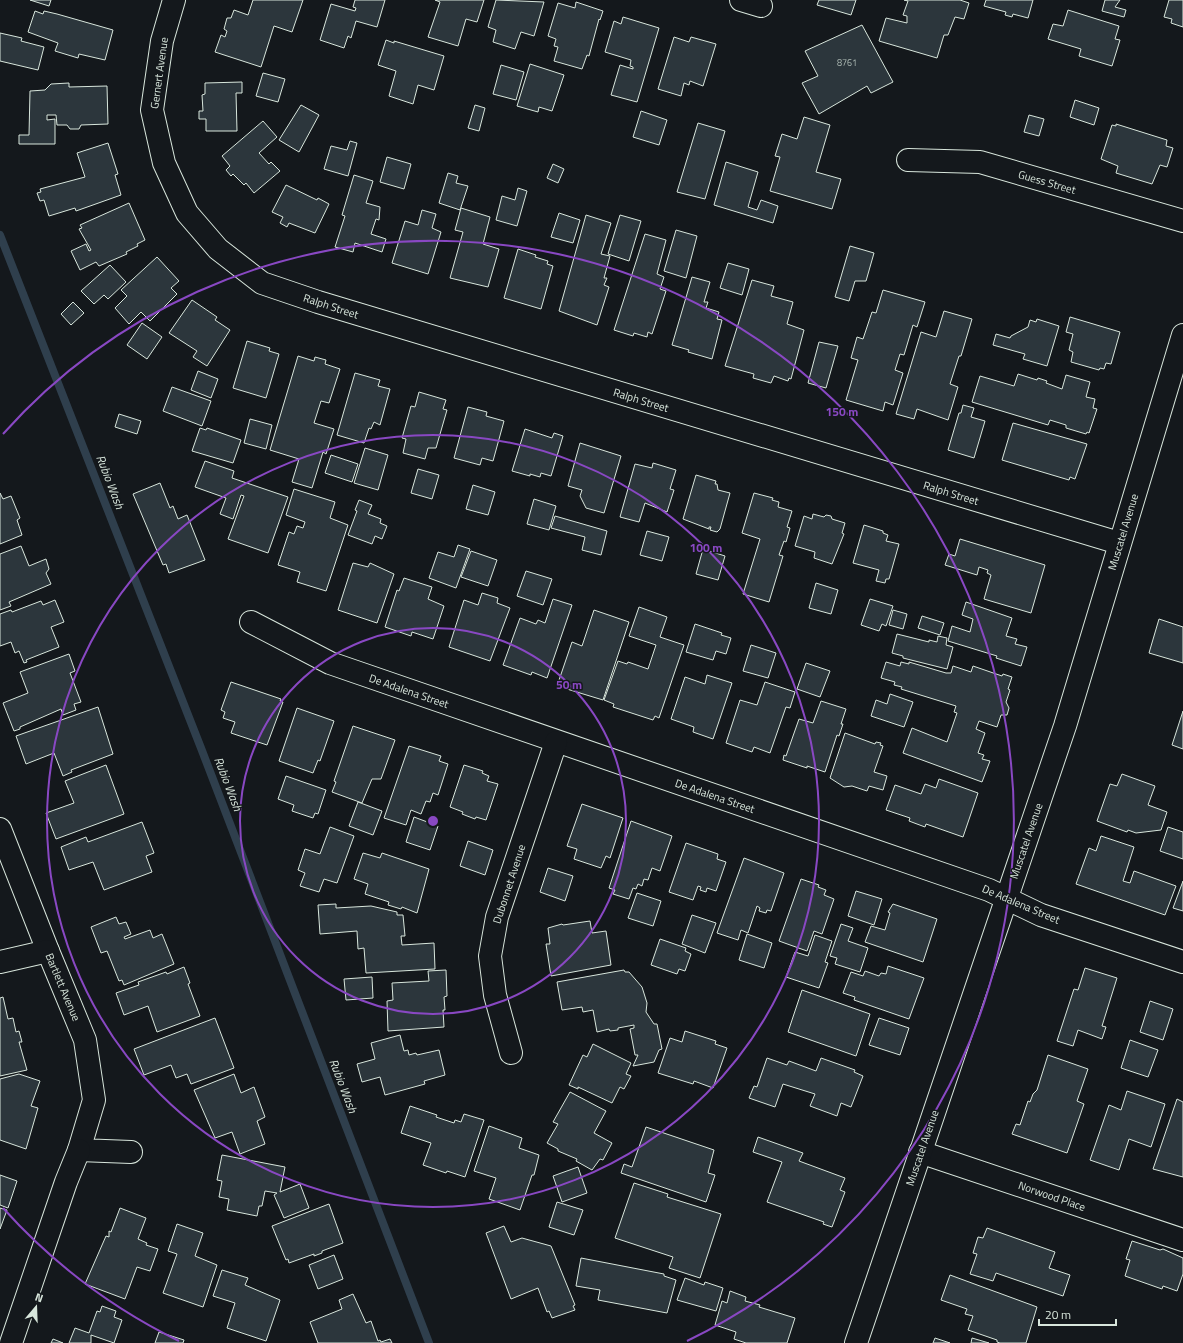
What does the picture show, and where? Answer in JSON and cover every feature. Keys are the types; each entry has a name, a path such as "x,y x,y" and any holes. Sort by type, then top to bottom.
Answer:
{"street":[{"name":"Gernert Avenue","path":"174,0 162,41 152,110 164,163 187,213"},
{"path":"741,0 761,6"},
{"name":"Guess Street","path":"908,160 980,162 1183,221"},
{"name":"Ralph Street","path":"187,213 218,249 262,283 318,302 1119,544"},
{"name":"Muscatel Avenue","path":"856,1343 1065,726 1183,335"},
{"name":"De Adalena Street","path":"251,622 330,663 556,742 985,888 1041,915 1183,962"},
{"name":"Dubonnet Avenue","path":"511,1053 495,995 490,956 497,916 556,742"},
{"name":"Bartlett Avenue","path":"0,829 85,1040 94,1100 80,1150 66,1182 11,1343"},
{"path":"0,962 48,951"},
{"path":"80,1150 131,1152"},
{"name":"Norwood Place","path":"920,1152 1183,1240"}],"building":[{"path":"30,0 51,0 49,6"},
{"path":"253,0 303,0 292,32 274,26 261,67 215,52 221,35 225,37 227,31 224,29 227,18 231,18 234,10 248,15"},
{"path":"355,0 385,0 377,27 356,21 351,38 348,36 344,48 320,40 331,4 355,11 356,8 353,7"},
{"path":"435,0 484,0 477,22 466,19 458,46 428,37 440,2"},
{"path":"496,0 544,2 534,36 521,32 515,49 493,42 496,30 488,27"},
{"path":"819,0 856,0 851,15 817,5"},
{"path":"904,0 960,0 969,3 964,19 955,17 948,35 944,35 937,58 879,41 886,18 907,23 907,16 903,15 908,1"},
{"path":"986,0 1033,0 1028,18 1013,14 1012,17 1005,15 1006,12 984,6"},
{"path":"1105,0 1120,0 1115,7 1126,10 1124,17 1102,11"},
{"path":"1169,0 1183,0 1183,27 1171,23 1172,19 1164,17"},
{"path":"576,2 603,11 600,20 599,19 589,56 587,55 582,69 554,61 558,47 554,46 556,39 548,36 558,3 575,8"},
{"path":"1068,10 1119,26 1115,39 1120,40 1112,66 1079,56 1081,49 1048,39 1053,24 1063,26"},
{"path":"35,11 43,14 44,11 57,14 113,30 105,60 79,54 78,58 55,51 58,43 28,32"},
{"path":"623,17 659,28 637,102 611,95 620,65 633,69 633,67 630,66 631,60 605,52 614,21 621,24"},
{"path":"862,25 893,82 871,93 867,86 819,114 802,83 818,76 805,51"},
{"path":"0,33 22,38 21,41 44,47 38,70 0,61"},
{"path":"674,37 689,42 691,37 716,44 703,86 690,81 689,85 684,83 681,96 658,89"},
{"path":"386,40 444,56 434,90 418,85 413,104 389,96 396,71 378,65"},
{"path":"530,64 564,75 552,111 539,107 538,112 517,106"},
{"path":"501,65 524,72 516,100 493,94"},
{"path":"263,73 285,79 278,102 256,96"},
{"path":"242,82 242,93 236,93 237,131 206,131 206,119 199,119 199,111 203,111 202,95 205,94 205,83"},
{"path":"69,83 69,87 107,86 108,124 81,125 79,129 70,129 67,125 57,125 56,115 47,115 47,120 55,119 55,144 19,144 19,135 29,135 30,91 45,90 51,84"},
{"path":"1075,100 1099,108 1094,125 1070,117"},
{"path":"301,105 319,115 299,152 279,140"},
{"path":"475,105 485,108 479,131 468,128"},
{"path":"641,111 667,120 659,145 633,137"},
{"path":"1029,115 1044,119 1039,136 1024,132"},
{"path":"804,117 830,125 816,172 841,179 832,209 770,191 780,157 775,156 782,134 797,139"},
{"path":"263,121 277,137 259,153 269,164 271,162 280,171 254,193 246,183 244,185 233,174 231,176 226,170 230,166 222,156"},
{"path":"698,123 725,131 705,199 677,192"},
{"path":"1116,124 1167,140 1166,146 1173,148 1167,167 1160,165 1152,184 1116,173 1118,166 1101,159 1112,125 1116,126"},
{"path":"350,141 357,143 348,176 324,169 331,146 347,150"},
{"path":"108,143 118,174 115,175 121,195 76,211 75,208 49,216 44,200 40,201 37,193 41,192 40,189 85,177 77,153"},
{"path":"387,157 411,164 404,189 380,182"},
{"path":"726,162 758,172 748,207 757,210 761,200 778,206 773,223 714,205"},
{"path":"553,164 564,169 558,183 547,178"},
{"path":"448,173 458,176 456,183 468,186 460,210 439,203"},
{"path":"354,175 373,181 366,203 380,207 379,220 376,219 371,234 386,239 382,252 355,243 353,252 335,247 345,216 342,215"},
{"path":"286,185 329,204 315,233 289,223 287,227 280,223 283,217 272,212"},
{"path":"518,188 527,191 517,226 496,220 502,196 515,200"},
{"path":"129,203 145,240 137,244 138,246 126,252 127,254 99,266 96,262 80,270 71,251 86,244 89,251 91,250 79,229 82,228 80,225"},
{"path":"461,208 490,217 483,244 499,249 488,287 450,278 463,232 455,230"},
{"path":"422,210 436,214 432,228 441,232 428,274 392,263 405,221 418,225"},
{"path":"559,213 580,220 573,243 551,237"},
{"path":"586,215 611,223 601,254 610,256 604,278 607,278 604,285 609,287 597,325 559,311"},
{"path":"620,215 641,221 629,261 608,254"},
{"path":"676,230 697,236 686,278 664,271"},
{"path":"645,234 666,240 657,274 664,277 660,289 666,291 652,334 648,332 647,337 634,333 633,336 614,330"},
{"path":"850,246 874,253 866,281 855,281 849,301 835,297"},
{"path":"518,249 536,255 535,257 548,261 547,264 553,266 541,309 504,298"},
{"path":"157,257 179,281 171,288 177,294 150,321 141,312 129,324 115,308 127,296 121,290"},
{"path":"728,263 749,269 742,295 720,288"},
{"path":"110,265 126,282 108,299 104,295 94,304 81,291"},
{"path":"692,277 710,282 704,302 708,302 706,308 719,312 717,319 722,320 712,359 688,352 689,350 672,345"},
{"path":"752,280 774,286 771,296 793,302 787,324 804,330 791,379 789,378 788,381 774,376 771,383 753,378 754,374 725,366"},
{"path":"883,290 925,302 917,327 913,325 904,355 900,354 895,370 903,373 893,405 885,402 883,411 846,400 858,360 851,358 857,337 863,339 872,312 876,313"},
{"path":"192,300 217,317 215,320 230,330 207,366 193,357 197,351 169,333"},
{"path":"73,302 84,313 71,325 61,314"},
{"path":"944,311 972,319 961,356 959,356 950,384 958,387 948,420 917,409 914,419 896,414 921,332 936,337"},
{"path":"1070,317 1120,332 1111,364 1106,363 1104,369 1100,368 1099,370 1071,362 1073,352 1069,350 1073,334 1066,332"},
{"path":"1037,319 1059,326 1047,366 1023,359 1025,354 993,345 996,334 1010,338 1028,327 1030,320 1036,322"},
{"path":"142,323 162,337 147,359 127,345"},
{"path":"247,341 270,348 269,351 279,354 266,398 233,388"},
{"path":"819,342 838,346 826,388 808,383"},
{"path":"298,356 314,361 315,357 326,360 325,364 340,369 329,403 321,401 314,423 334,429 326,454 323,452 312,488 292,482 299,459 270,450"},
{"path":"198,371 218,379 211,398 191,390"},
{"path":"355,373 380,380 378,386 390,389 380,425 374,422 371,429 369,428 364,443 337,435"},
{"path":"1018,374 1037,380 1038,378 1047,381 1046,383 1062,389 1066,375 1090,382 1086,397 1095,399 1093,408 1097,409 1089,433 1087,432 1086,434 1066,428 1066,425 1050,420 1048,425 972,402 980,376 1014,386"},
{"path":"172,387 211,401 202,426 163,411"},
{"path":"419,392 446,400 443,409 447,410 436,448 428,448 425,459 403,453 406,439 402,438 411,406 415,407"},
{"path":"963,405 974,408 971,417 985,421 974,458 948,450 959,413 961,413"},
{"path":"468,407 487,412 486,416 504,421 493,461 482,458 480,465 454,458"},
{"path":"119,414 141,421 137,434 115,427"},
{"path":"250,419 272,425 266,449 244,443"},
{"path":"1013,423 1087,444 1075,479 1070,477 1069,480 1002,460"},
{"path":"200,428 206,430 207,428 241,440 233,463 192,451"},
{"path":"525,429 552,438 554,433 563,436 551,476 541,473 540,477 530,474 530,476 512,471"},
{"path":"580,443 621,456 604,513 586,508 580,496 582,490 568,486"},
{"path":"365,448 388,455 378,490 354,483"},
{"path":"331,455 358,464 352,482 325,473"},
{"path":"205,461 234,471 232,478 288,497 268,553 228,539 244,496 241,495 233,519 220,514 226,498 195,487"},
{"path":"653,463 676,470 670,489 674,490 667,512 645,503 639,522 620,517 635,464 652,468"},
{"path":"418,469 439,475 432,499 411,493"},
{"path":"696,475 716,481 715,484 717,484 718,490 730,493 720,529 717,532 710,530 711,527 709,527 709,529 683,519"},
{"path":"160,483 170,508 173,506 178,519 187,515 205,560 169,573 166,564 163,565 133,494"},
{"path":"473,485 495,492 488,515 466,509"},
{"path":"294,489 335,502 330,518 348,525 326,591 297,582 300,572 278,565 289,532 294,534 297,526 303,528 305,522 286,515"},
{"path":"0,493 3,499 11,496 20,518 17,520 22,535 0,544"},
{"path":"754,493 773,498 772,500 779,502 778,507 792,511 787,527 790,528 786,542 784,541 779,555 783,556 769,602 743,594 760,539 742,533"},
{"path":"534,499 556,506 549,530 527,524"},
{"path":"359,500 372,505 368,514 381,519 380,523 387,526 382,539 375,536 372,544 348,535 357,511 355,510"},
{"path":"813,514 824,517 826,515 831,516 832,519 845,523 842,533 844,534 832,564 814,558 815,552 795,546 804,516 812,519"},
{"path":"555,516 607,531 601,555 582,550 585,537 551,528"},
{"path":"864,525 883,531 883,533 888,535 886,541 899,544 889,579 886,579 885,583 876,581 879,570 853,563"},
{"path":"647,531 669,537 662,561 640,555"},
{"path":"960,539 1045,565 1031,613 984,599 991,575 987,573 988,570 979,567 977,575 945,565 949,554 955,556"},
{"path":"458,545 470,549 456,588 429,578 438,552 454,557"},
{"path":"21,546 29,566 46,559 49,569 46,573 51,584 9,602 11,606 0,610 0,554"},
{"path":"703,549 725,556 718,580 696,574"},
{"path":"471,551 497,560 488,586 461,577"},
{"path":"353,563 368,567 370,563 394,574 377,623 338,610"},
{"path":"526,571 552,579 543,605 517,596"},
{"path":"404,578 432,587 428,599 444,606 433,639 412,632 411,636 385,627 397,590 399,591"},
{"path":"816,583 838,590 831,614 809,608"},
{"path":"482,593 498,598 497,603 510,608 490,661 449,647 464,600 478,605"},
{"path":"553,599 572,605 547,678 532,672 531,675 503,665 520,618 536,624 538,620 545,623"},
{"path":"870,599 893,606 886,626 882,624 879,631 861,625"},
{"path":"55,600 64,622 51,627 59,647 26,660 27,662 24,663 19,651 15,653 11,642 0,646 0,614 11,610 12,612 41,601 43,605"},
{"path":"966,602 1012,618 1006,636 1017,639 1015,644 1027,647 1021,666 996,658 997,656 948,641 952,626 970,632 973,619 962,615"},
{"path":"639,607 667,617 660,637 684,645 659,718 655,716 653,720 613,707 614,704 604,700 618,661 627,664 628,662 648,669 656,645 629,636"},
{"path":"594,610 629,622 603,700 557,686 572,642 582,646"},
{"path":"893,610 907,614 903,629 889,625"},
{"path":"922,616 944,623 940,635 918,628"},
{"path":"1159,619 1183,627 1183,663 1149,653"},
{"path":"695,624 722,633 721,635 731,638 726,654 716,651 713,660 686,652"},
{"path":"897,634 929,642 929,640 937,642 938,636 947,638 946,645 953,647 947,669 903,658 903,656 892,653"},
{"path":"751,645 776,653 768,678 743,671"},
{"path":"69,654 75,671 70,673 81,702 74,704 76,710 63,715 61,709 14,731 3,703 28,693 20,672"},
{"path":"886,662 900,666 901,662 909,664 909,662 946,673 951,673 953,666 971,672 973,666 1002,676 1003,674 1012,677 1006,702 1009,708 1007,715 1001,715 997,727 979,721 976,729 985,733 978,753 984,755 982,759 990,761 982,782 903,753 912,728 947,742 957,713 954,712 956,706 901,689 902,687 894,685 895,682 881,678"},
{"path":"806,663 830,671 820,697 797,689"},
{"path":"707,675 732,683 713,739 693,732 694,727 671,719 685,677 705,684"},
{"path":"231,682 281,699 280,701 283,702 267,745 231,733 235,722 223,718 225,712 221,710"},
{"path":"765,682 795,692 790,708 786,707 770,753 754,747 752,752 726,743 740,700 757,705"},
{"path":"890,694 913,702 904,727 871,716 876,700 887,704"},
{"path":"821,701 846,709 839,736 837,735 825,772 783,760 784,755 786,756 799,719 813,723"},
{"path":"98,707 113,754 71,770 72,772 63,776 54,753 26,764 16,736"},
{"path":"297,708 334,721 320,761 318,760 313,773 279,761"},
{"path":"1183,711 1183,749 1172,745"},
{"path":"353,726 395,740 381,779 372,779 362,803 332,792 336,782 334,781"},
{"path":"845,733 875,744 876,742 881,743 880,745 883,746 874,772 887,776 883,790 869,786 867,791 852,786 844,787 830,778"},
{"path":"409,746 441,756 439,761 448,764 438,795 433,793 430,802 426,801 421,814 411,810 406,825 384,818"},
{"path":"106,765 124,814 56,839 46,813 74,803 65,781"},
{"path":"464,765 483,771 482,773 489,776 487,781 498,784 486,820 476,817 475,819 450,807"},
{"path":"1122,774 1155,786 1148,805 1167,812 1161,830 1136,833 1128,830 1127,832 1097,821 1110,784 1117,786"},
{"path":"286,776 326,790 318,814 315,813 313,818 292,811 294,805 278,799"},
{"path":"939,779 978,793 963,837 926,824 925,827 909,821 910,818 886,810 895,785 921,794 925,784 936,788"},
{"path":"358,802 382,811 373,835 349,826"},
{"path":"582,804 623,818 610,858 606,856 601,868 574,859 577,849 567,846"},
{"path":"414,817 438,826 430,850 406,842"},
{"path":"631,821 672,836 660,871 652,868 648,880 644,879 642,886 638,884 636,889 633,888 629,899 613,894 615,890 609,888"},
{"path":"142,822 154,853 146,856 152,872 104,890 93,862 69,870 61,847 86,837 88,842"},
{"path":"330,827 354,836 337,883 324,879 319,892 300,886 305,873 298,870 305,849 320,854"},
{"path":"1168,827 1183,832 1183,859 1160,851"},
{"path":"1101,836 1134,847 1123,881 1130,883 1134,871 1176,886 1165,915 1076,884 1089,848 1096,851"},
{"path":"468,841 493,850 485,875 460,866"},
{"path":"686,843 718,854 717,859 726,862 716,891 707,888 706,892 700,890 701,887 698,886 693,900 669,892"},
{"path":"363,853 380,858 382,853 429,869 417,913 402,907 401,909 388,905 389,902 365,894 368,884 354,879"},
{"path":"744,858 784,873 771,911 767,910 766,913 759,911 760,908 757,906 748,933 741,930 738,940 717,933"},
{"path":"548,868 573,876 565,901 540,892"},
{"path":"801,879 819,885 818,887 826,890 824,895 834,899 822,934 814,931 807,951 779,941"},
{"path":"1183,881 1183,911 1173,908"},
{"path":"856,891 882,899 874,925 848,916"},
{"path":"637,893 661,901 653,926 628,918"},
{"path":"336,904 336,908 371,906 397,912 397,915 403,915 405,936 401,936 402,945 434,943 435,969 366,973 364,948 358,949 357,931 320,934 318,905"},
{"path":"893,904 937,919 923,962 865,942 871,926 885,930 890,913 888,912"},
{"path":"692,915 716,923 705,953 682,944"},
{"path":"116,917 119,924 126,922 131,934 124,937 125,939 150,930 153,938 162,934 174,964 124,985 122,980 119,981 107,951 101,953 91,927"},
{"path":"590,921 592,933 606,931 611,965 551,976 546,944 550,944 548,928 562,924"},
{"path":"841,924 853,928 848,941 868,948 860,972 835,964 837,958 830,956"},
{"path":"747,934 772,943 764,968 739,960"},
{"path":"815,935 832,941 825,962 828,963 819,988 786,977 795,952 808,956"},
{"path":"660,939 686,948 685,951 691,954 685,971 679,969 677,974 651,965"},
{"path":"888,966 924,978 909,1019 854,1000 855,997 843,993 851,972 863,976 865,971 879,976 881,973 886,974"},
{"path":"184,967 190,983 188,984 200,1016 157,1032 148,1006 124,1015 116,993 139,985 138,982 166,972 167,974"},
{"path":"1085,968 1117,978 1102,1026 1106,1027 1102,1039 1078,1030 1073,1046 1057,1041 1074,989 1078,990"},
{"path":"446,970 447,996 444,997 444,1027 388,1031 387,1001 393,1000 392,983 429,981 428,971"},
{"path":"624,970 625,972 629,972 642,987 647,1003 646,1012 654,1024 657,1024 662,1049 659,1050 654,1062 633,1066 638,1055 635,1055 630,1029 634,1028 634,1025 618,1028 618,1030 610,1031 609,1029 597,1032 593,1010 583,1012 582,1007 562,1010 557,982"},
{"path":"372,977 373,998 346,1000 344,979"},
{"path":"802,990 870,1014 856,1056 788,1032"},
{"path":"3,997 8,1019 13,1018 16,1032 19,1031 22,1042 19,1042 27,1070 0,1076 0,998"},
{"path":"1150,1001 1173,1009 1163,1040 1140,1032"},
{"path":"215,1018 234,1068 191,1084 187,1074 176,1078 171,1065 144,1075 134,1049"},
{"path":"879,1018 909,1028 900,1055 869,1045"},
{"path":"685,1031 716,1041 715,1044 727,1048 713,1088 694,1081 693,1084 658,1073 670,1038 682,1042"},
{"path":"400,1035 404,1051 408,1050 409,1055 416,1053 417,1055 439,1050 445,1075 424,1081 425,1084 385,1095 380,1077 362,1082 357,1064 375,1059 371,1043"},
{"path":"1130,1040 1158,1050 1148,1077 1121,1068"},
{"path":"593,1044 631,1063 626,1074 631,1076 624,1089 620,1087 612,1103 578,1087 578,1089 569,1085 583,1055 587,1057"},
{"path":"1048,1055 1088,1069 1077,1101 1084,1104 1067,1153 1012,1134 1016,1124 1020,1125 1028,1101 1030,1102 1033,1094 1037,1090"},
{"path":"767,1058 787,1065 789,1061 816,1071 821,1058 855,1070 854,1072 863,1076 851,1107 841,1103 837,1116 810,1106 815,1094 783,1084 775,1107 749,1098 754,1086 757,1087"},
{"path":"19,1074 40,1081 31,1106 38,1108 26,1149 0,1140 0,1079"},
{"path":"234,1074 241,1093 254,1087 265,1117 257,1121 265,1144 240,1154 232,1132 215,1138 194,1090"},
{"path":"1127,1091 1165,1104 1151,1147 1129,1139 1119,1170 1090,1160 1109,1105 1121,1110"},
{"path":"570,1092 606,1111 594,1133 612,1143 603,1160 600,1159 592,1170 576,1161 577,1159 558,1151 558,1149 547,1143 558,1124 553,1122"},
{"path":"1177,1099 1183,1102 1183,1177 1153,1169"},
{"path":"410,1106 437,1115 436,1117 454,1123 455,1120 461,1122 464,1114 484,1120 465,1177 447,1171 446,1173 423,1165 431,1143 401,1133"},
{"path":"489,1126 522,1138 519,1148 539,1155 534,1175 532,1175 520,1210 489,1199 496,1178 474,1171"},
{"path":"646,1127 714,1150 708,1173 715,1175 706,1202 621,1173 624,1164 632,1167"},
{"path":"758,1137 803,1153 799,1161 845,1178 840,1190 845,1192 832,1227 823,1224 824,1222 767,1202 782,1162 753,1152"},
{"path":"222,1155 285,1167 280,1192 300,1184 309,1208 284,1218 274,1195 277,1193 265,1191 262,1206 259,1206 257,1216 227,1210 229,1199 219,1197 222,1181 217,1180"},
{"path":"578,1167 587,1193 562,1202 553,1176"},
{"path":"0,1175 17,1181 8,1208 0,1205"},
{"path":"634,1183 668,1194 667,1197 721,1214 700,1278 669,1268 673,1257 615,1238"},
{"path":"557,1202 583,1210 574,1235 549,1227"},
{"path":"329,1204 343,1243 322,1251 322,1253 314,1256 314,1254 289,1263 288,1259 286,1260 272,1226"},
{"path":"0,1208 7,1210 0,1229"},
{"path":"120,1208 146,1218 138,1239 147,1243 146,1245 158,1249 150,1271 137,1267 125,1299 85,1284 106,1236 109,1237 109,1231 111,1232"},
{"path":"177,1224 203,1233 195,1256 217,1265 203,1307 163,1293 177,1254 168,1251"},
{"path":"504,1226 511,1242 522,1238 551,1246 575,1305 573,1306 575,1310 552,1318 549,1311 547,1312 538,1288 511,1299 486,1233"},
{"path":"987,1228 1055,1252 1049,1268 1070,1275 1063,1296 996,1273 993,1281 970,1274 977,1254 973,1253 978,1237 983,1238"},
{"path":"1132,1241 1160,1250 1163,1249 1183,1258 1183,1274 1177,1291 1163,1286 1162,1289 1125,1276 1130,1260 1126,1259"},
{"path":"334,1255 343,1279 318,1289 309,1265"},
{"path":"581,1258 664,1274 664,1276 676,1280 667,1313 598,1300 600,1290 576,1286"},
{"path":"222,1270 248,1278 245,1285 280,1300 266,1341 227,1328 235,1303 213,1296"},
{"path":"950,1275 1037,1307 1026,1343 1000,1343 997,1342 997,1340 968,1330 973,1316 965,1314 967,1309 941,1300"},
{"path":"685,1278 704,1285 705,1282 723,1288 716,1311 677,1300"},
{"path":"730,1291 746,1297 745,1301 760,1305 759,1307 795,1318 787,1343 746,1343 734,1339 736,1332 715,1325 722,1301 727,1303"},
{"path":"353,1294 366,1323 371,1321 378,1341 380,1340 381,1342 390,1339 392,1343 318,1343 310,1322 342,1309 339,1300"},
{"path":"102,1306 116,1311 114,1317 122,1320 114,1343 91,1335 91,1343 69,1343 75,1328 89,1333 97,1311 100,1312"},
{"path":"159,1332 184,1340 183,1343 155,1343"},
{"path":"935,1338 950,1343 933,1343"},
{"path":"972,1338 989,1343 971,1343"},
{"path":"53,1339 63,1343 51,1343"}],"waterway":[{"name":"Rubio Wash","path":"0,235 201,748 429,1343"}]}
